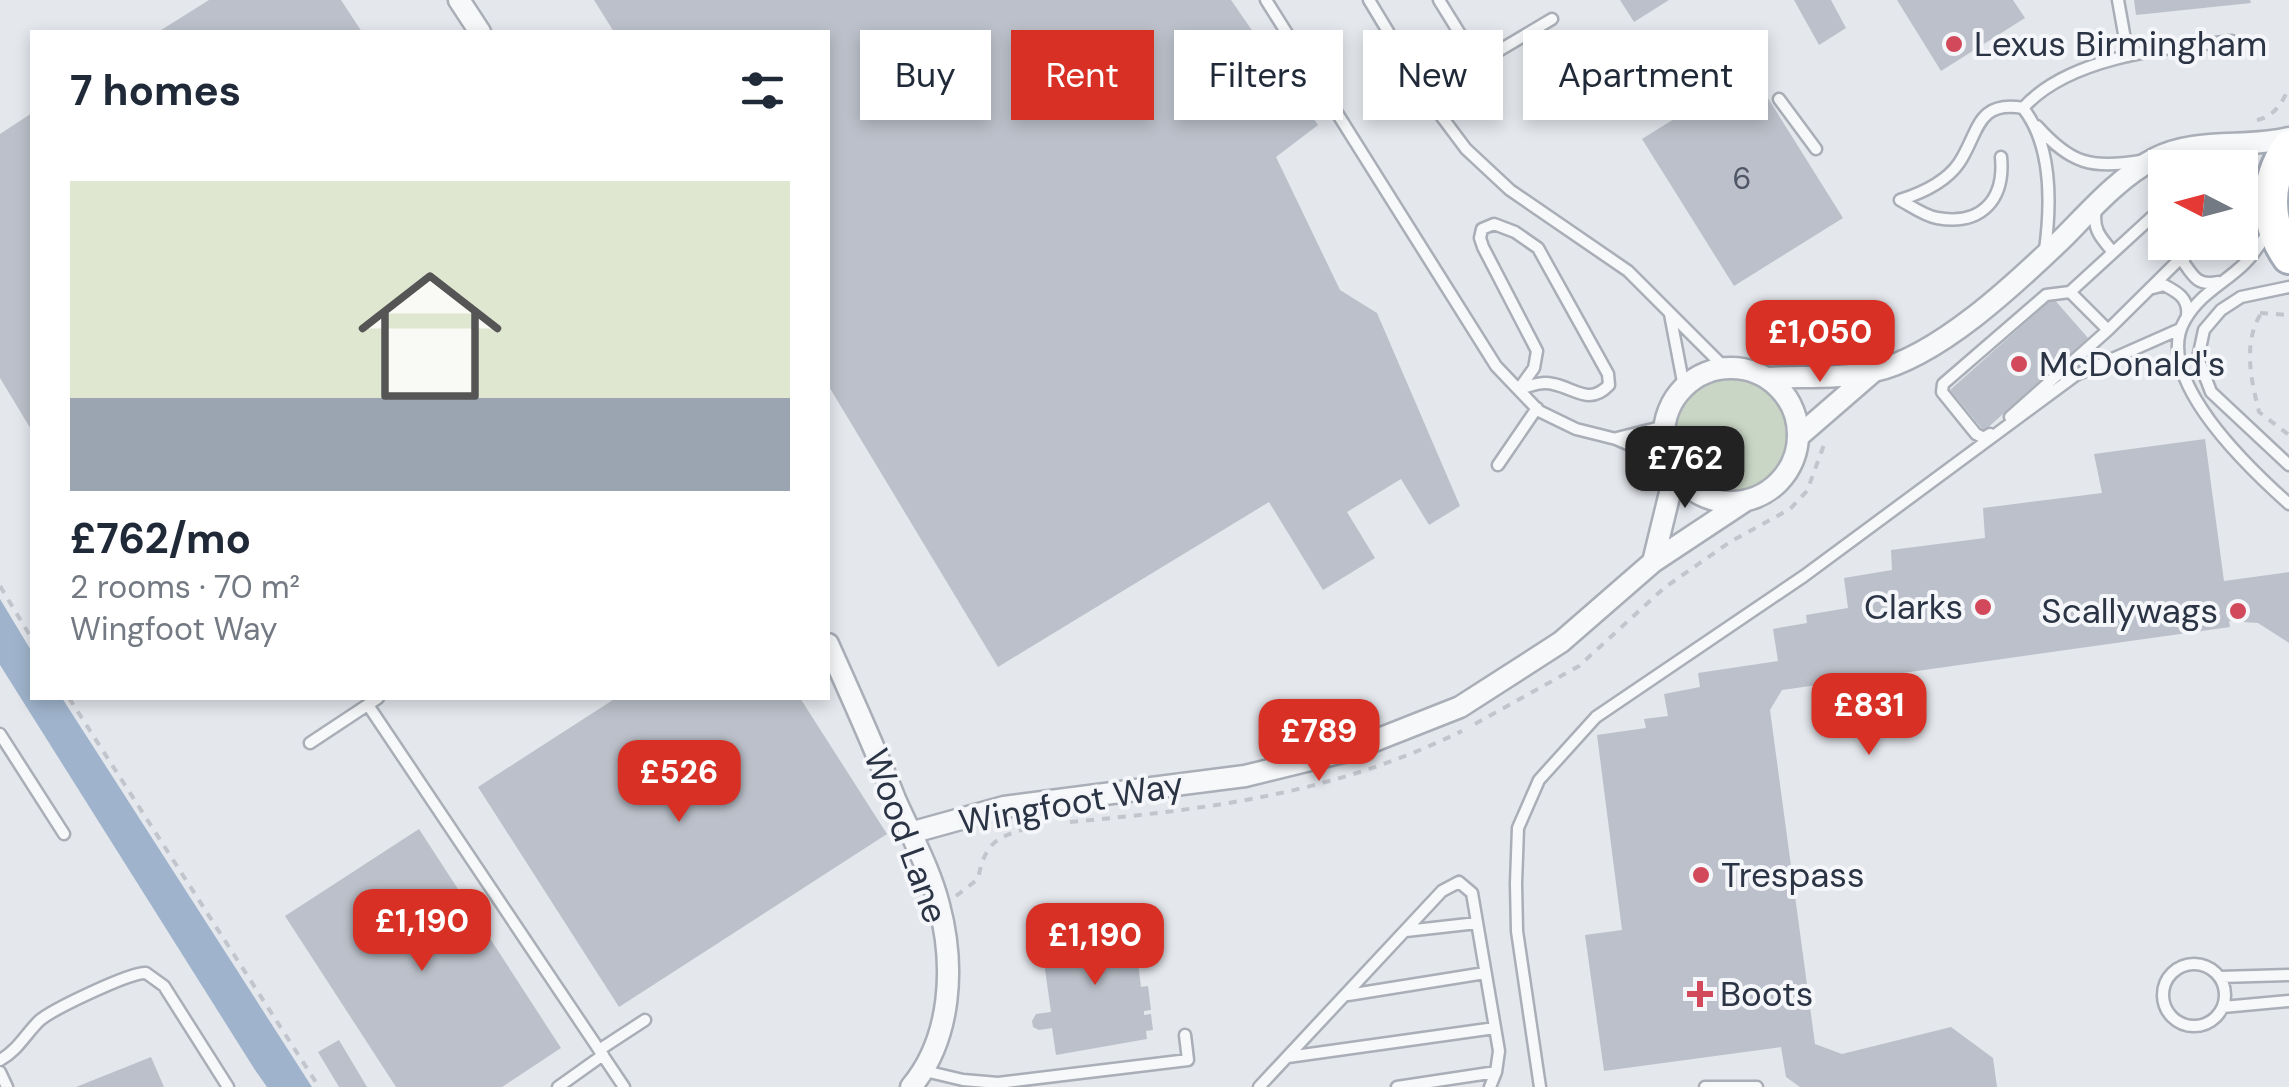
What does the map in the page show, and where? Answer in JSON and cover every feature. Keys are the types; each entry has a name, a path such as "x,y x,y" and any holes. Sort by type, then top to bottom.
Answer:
{"main road":[{"path":"2289,147 2273,182 2272,220 2289,256"}],"street":[{"path":"459,0 479,30"},
{"path":"2184,150 2289,138"},
{"path":"2194,147 2200,150"},
{"path":"1799,436 1874,372 1940,340 2026,275 2121,182 2148,164"},
{"path":"2258,194 2272,220"},
{"path":"1653,562 1672,467 1665,426 1671,405 1684,387 1703,374 1725,368 1747,370 1767,378 1784,394 1795,414 1799,436 1794,458 1783,478 1766,493 1745,501 1706,498 1688,487 1672,467"},
{"path":"1767,378 1874,372"},
{"name":"Wingfoot Way","path":"910,834 1004,807 1245,776 1351,750 1460,707 1562,642 1653,562 1745,501"},
{"name":"Wood Lane","path":"830,649 939,904 947,953 946,1004 940,1038 918,1079"}],"lane":[{"path":"1266,0 1496,366 1537,408 1576,429 1616,438 1672,467"},
{"path":"1368,0 1430,101 1466,150 1510,190 1628,272 1725,368"},
{"path":"1439,0 1478,63 1552,19"},
{"path":"2118,0 2128,56"},
{"path":"2022,108 2055,83 2128,56 2232,41"},
{"path":"1779,99 1816,148"},
{"path":"2001,157 2003,176 1998,195 1982,211 1966,219 1934,218 1900,200 1940,182 1958,164 1980,122 1991,110 2006,105 2022,108 2058,150 2088,163 2148,160"},
{"path":"2033,121 2048,179 2050,212 2044,256"},
{"path":"2098,204 2098,236 2113,252"},
{"path":"2148,220 2070,292 2046,295 1942,384 1942,392 1976,434 1984,438 2108,330 2179,260"},
{"path":"2272,220 2245,264 2218,282 2187,316 2180,328 2180,360 2197,405 2252,471 2289,504"},
{"path":"1488,225 1515,232 1538,248 1610,379 1602,393 1592,396 1552,383 1519,389 1530,373 1537,350 1482,246 1482,229 1488,225"},
{"path":"2184,260 2198,282 2218,282"},
{"path":"2150,288 2164,285 2178,292 2184,299 2187,316"},
{"path":"2289,288 2241,297 2221,310 2204,330 2198,358 2210,392 2289,466"},
{"path":"2070,292 2108,330"},
{"path":"1669,312 1684,387"},
{"path":"1540,1087 1517,931 1516,882 1518,828 1539,780 1596,717 1804,576 2076,375 2180,328"},
{"path":"1498,464 1537,408"},
{"path":"1616,438 1665,426"},
{"path":"310,743 375,700"},
{"path":"368,704 624,1087"},
{"path":"0,734 64,834"},
{"path":"1259,1087 1442,890 1459,882 1472,893 1495,1028 1498,1051 1490,1087"},
{"path":"1406,930 1478,923"},
{"path":"2187,964 2205,965 2220,977 2225,988 2223,1007 2208,1023 2186,1026 2166,1009 2162,998 2165,982 2170,973 2187,964"},
{"path":"1346,996 1486,973"},
{"path":"0,1060 10,1055 42,1018 129,975 146,974 164,986 228,1087"},
{"path":"2220,977 2289,974"},
{"path":"2223,1007 2289,1001"},
{"path":"558,1087 645,1020"},
{"path":"1287,1058 1495,1028"},
{"path":"918,1079 998,1083 1188,1060 1185,1034"},
{"path":"0,1072 7,1087"},
{"path":"1397,1087 1496,1072"},
{"path":"1706,1087 1756,1087"}],"path":[{"path":"2260,314 2252,330 2249,353 2259,412 2289,434"},
{"path":"1062,822 1167,814 1298,790 1426,748 1514,706 1578,666 1664,588 1730,542 1790,508 1807,490 1828,437"},
{"path":"0,586 30,636"},
{"path":"69,700 318,1087"},
{"path":"939,904 978,880 985,852 993,841 1043,824"}],"green space":[{"path":"1731,377 1753,382 1772,394 1784,413 1789,435 1784,457 1772,476 1753,488 1731,493 1709,488 1690,476 1678,457 1673,435 1678,413 1690,394 1709,382"}],"water":[{"path":"0,599 30,649 30,700 63,700 312,1087 267,1087 0,665"}],"building":[{"path":"209,0 341,0 361,30 161,30"},
{"path":"594,0 1231,0 1252,30 1174,30 1174,120 1315,120 1318,125 1276,157 1340,290 1377,313 1460,506 1429,525 1401,479 1347,512 1375,558 1323,590 1269,502 998,667 830,388 830,30 613,30"},
{"path":"1620,0 1669,0 1634,22"},
{"path":"1794,0 1831,0 1846,28 1819,45"},
{"name":"Lexus Birmingham","path":"1897,0 2013,0 2025,18 1941,71"},
{"path":"2134,0 2250,0 2251,3 2136,15"},
{"path":"1768,98 1843,218 1734,286 1642,139 1672,120 1768,120"},
{"path":"30,114 30,428 0,378 0,134"},
{"name":"McDonald's","path":"2053,298 2088,338 1984,431 1950,390"},
{"path":"2205,439 2224,581 2289,572 2289,643 2258,623 2229,621 2230,627 1782,690 1770,710 1815,1044 1842,1054 1951,1027 1993,1058 1997,1087 1800,1087 1786,1077 1781,1047 1604,1071 1585,935 1622,930 1597,735 1646,728 1644,719 1668,716 1664,694 1700,687 1698,673 1778,661 1773,629 1807,623 1806,615 1848,608 1844,578 1892,570 1891,550 1985,538 1983,508 2102,493 2094,454"},
{"path":"613,700 801,700 887,834 619,1007 478,787"},
{"path":"419,829 561,1048 502,1087 396,1087 285,916"},
{"path":"1131,922 1132,926 1143,924 1146,946 1136,947 1141,987 1148,986 1151,1010 1144,1011 1144,1015 1151,1014 1153,1030 1146,1031 1147,1039 1056,1055 1052,1028 1039,1030 1032,1021 1036,1014 1051,1012 1040,934"},
{"path":"339,1040 367,1087 339,1087 318,1052"},
{"path":"151,1057 164,1087 76,1087"}],"place":[{"name":"Lexus Birmingham","path":"1954,44"},
{"name":"McDonald's","path":"2019,364"},
{"name":"Clarks","path":"1983,607"},
{"name":"Scallywags","path":"2238,611"},
{"name":"Trespass","path":"1701,875"},
{"name":"Boots","path":"1700,994"}]}
